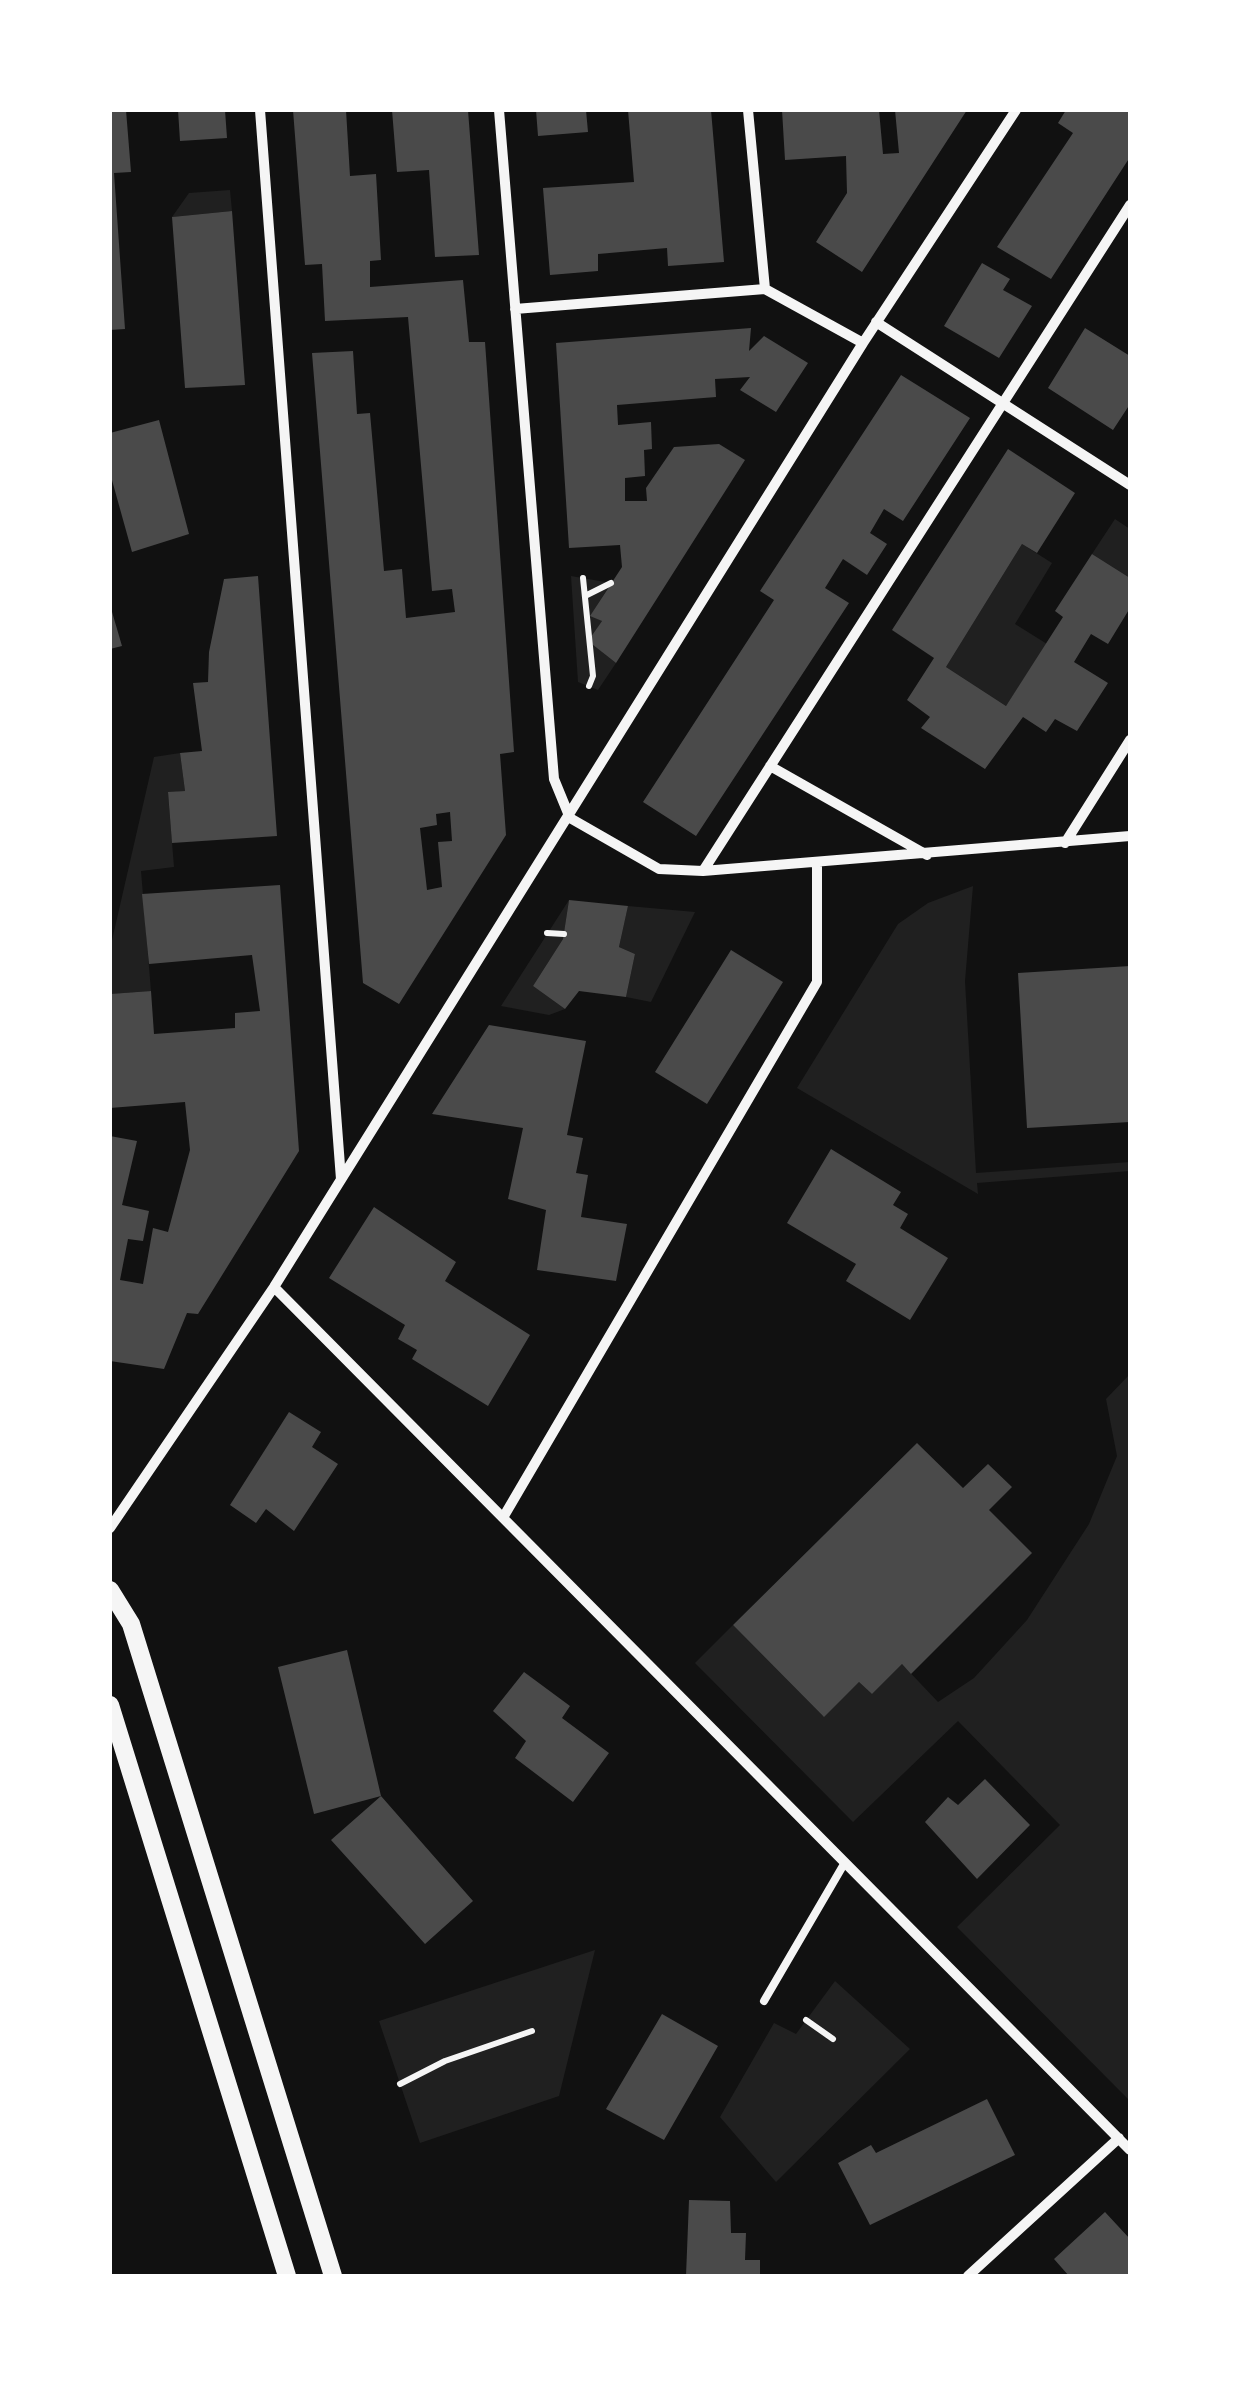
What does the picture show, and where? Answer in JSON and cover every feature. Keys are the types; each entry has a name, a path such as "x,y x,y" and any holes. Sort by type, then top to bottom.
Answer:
{"street":[{"path":"260,110 341,1180"},
{"path":"499,110 554,779 570,818 659,868 703,872 1130,836"},
{"path":"748,110 765,289"},
{"path":"110,1528 274,1287 570,818 862,343 1016,110"},
{"path":"703,872 1130,204"},
{"path":"516,310 765,289 862,343"},
{"path":"876,322 1130,485"},
{"path":"1066,842 1130,740"},
{"path":"770,766 928,856"},
{"path":"504,1516 817,982 817,864"},
{"path":"274,1287 1130,2150"},
{"path":"110,1590 130,1624 333,2276"},
{"path":"110,1705 287,2276"},
{"path":"968,2276 1119,2138"}],"lane":[{"path":"764,2001 844,1864"}],"path":[{"path":"584,578 594,676 589,686"},
{"path":"585,596 611,583"},
{"path":"547,933 564,934"},
{"path":"806,2020 833,2039"},
{"path":"400,2084 445,2061 532,2031"}],"shaded area":[{"path":"230,190 232,211 172,217 189,193"},
{"path":"1115,519 1130,529 1130,578 1092,554"},
{"path":"1022,544 1052,563 1015,624 1047,644 1006,706 946,667"},
{"path":"571,576 611,583 591,615 602,621 588,641 616,663 598,690 578,682"},
{"path":"180,753 185,791 168,793 174,867 141,871 151,991 110,994 110,949 154,757"},
{"path":"973,886 965,981 976,1173 1130,1162 1130,1171 977,1183 978,1194 797,1088 898,924 928,903"},
{"path":"569,900 563,939 533,986 565,1009 549,1015 501,1006"},
{"path":"628,906 695,912 651,1002 626,997 635,954 619,947"},
{"path":"1130,1374 1130,2101 957,1927 1060,1825 958,1721 853,1822 695,1663 733,1625 823,1716 859,1682 872,1694 902,1664 938,1702 974,1678 1027,1620 1089,1524 1117,1456 1106,1399"},
{"path":"595,1950 559,2096 420,2143 379,2021"},
{"path":"835,1981 910,2049 776,2182 720,2117 774,2023 796,2034"}],"building":[{"path":"110,110 126,110 131,172 114,173 125,329 110,330"},
{"path":"178,110 225,110 227,138 180,141"},
{"path":"293,110 346,110 350,176 376,174 381,260 370,261 370,287 463,280 469,342 485,342 514,752 500,754 506,835 399,1004 363,983 312,353 353,351 357,414 370,413 384,571 402,569 406,618 455,612 452,589 432,591 408,317 325,321 322,264 305,265","holes":["450,812 452,841 438,842 442,887 427,890 420,828 437,825 436,814"]},
{"path":"392,110 468,110 479,255 435,257 429,170 397,172"},
{"path":"536,110 586,110 588,132 538,136"},
{"path":"628,110 711,110 724,262 668,266 667,248 598,254 598,271 550,275 543,188 634,182"},
{"path":"782,110 879,110 883,154 899,153 895,110 967,110 862,272 816,242 847,193 846,156 785,160"},
{"path":"1066,110 1130,110 1130,157 1051,279 997,247 1073,133 1058,123"},
{"path":"232,211 245,385 185,388 172,217"},
{"path":"982,263 1010,279 1003,290 1032,306 999,358 944,326"},
{"path":"751,328 749,351 764,336 808,363 776,412 740,390 750,377 715,379 716,397 617,405 618,425 651,422 652,449 644,450 645,476 625,478 625,501 647,501 646,488 674,447 719,444 745,460 616,663 588,641 602,621 590,616 622,567 620,545 569,548 556,343"},
{"path":"1085,328 1130,356 1130,404 1113,430 1048,388"},
{"path":"901,375 970,418 903,521 884,509 870,533 887,544 867,575 843,559 825,588 849,603 696,836 643,802 774,600 760,591"},
{"path":"159,420 189,534 132,552 110,473 110,433"},
{"path":"1008,449 1075,493 1037,553 1022,544 946,667 1006,706 1063,617 1055,611 1092,554 1130,578 1130,608 1108,644 1091,634 1074,662 1108,683 1077,731 1055,719 1046,732 1023,717 985,769 921,728 930,717 907,700 934,658 892,630"},
{"path":"258,576 277,836 172,843 168,792 185,791 180,753 202,751 193,683 208,682 209,652 224,579"},
{"path":"110,605 122,646 110,649"},
{"path":"280,885 299,1151 198,1314 187,1313 164,1369 110,1361 110,1136 137,1141 122,1205 149,1211 143,1241 128,1239 120,1280 143,1284 153,1228 168,1232 190,1150 185,1102 110,1108 110,994 151,991 154,1034 235,1028 235,1013 260,1011 252,955 149,964 142,894"},
{"path":"569,900 628,906 619,947 635,954 626,997 579,991 565,1009 533,986 563,939"},
{"path":"731,950 783,982 707,1104 655,1072"},
{"path":"1130,966 1130,1122 1027,1128 1018,973"},
{"path":"489,1025 586,1041 567,1135 583,1138 576,1173 588,1175 581,1217 627,1224 616,1281 537,1270 546,1210 508,1199 523,1128 432,1114"},
{"path":"831,1149 901,1192 893,1205 908,1214 900,1228 948,1258 910,1320 846,1281 856,1264 787,1223"},
{"path":"374,1207 456,1262 445,1281 530,1335 488,1406 412,1359 417,1350 398,1339 405,1325 329,1278"},
{"path":"289,1412 321,1432 312,1447 338,1464 294,1531 266,1509 256,1523 230,1505"},
{"path":"917,1443 963,1488 988,1464 1012,1487 989,1510 1032,1553 911,1674 902,1664 872,1694 859,1682 824,1717 733,1625"},
{"path":"347,1650 381,1796 314,1814 278,1667"},
{"path":"524,1672 570,1706 562,1718 609,1753 573,1802 515,1758 526,1741 493,1711"},
{"path":"985,1779 1030,1825 977,1879 925,1822 948,1797 958,1805"},
{"path":"381,1796 473,1901 425,1944 331,1840"},
{"path":"662,2014 718,2046 664,2140 606,2109"},
{"path":"987,2099 1015,2155 870,2225 838,2163 871,2145 876,2153"},
{"path":"689,2200 730,2201 731,2233 746,2233 745,2260 760,2260 760,2276 686,2276"},
{"path":"1105,2212 1130,2239 1130,2276 1069,2276 1054,2259"}]}
